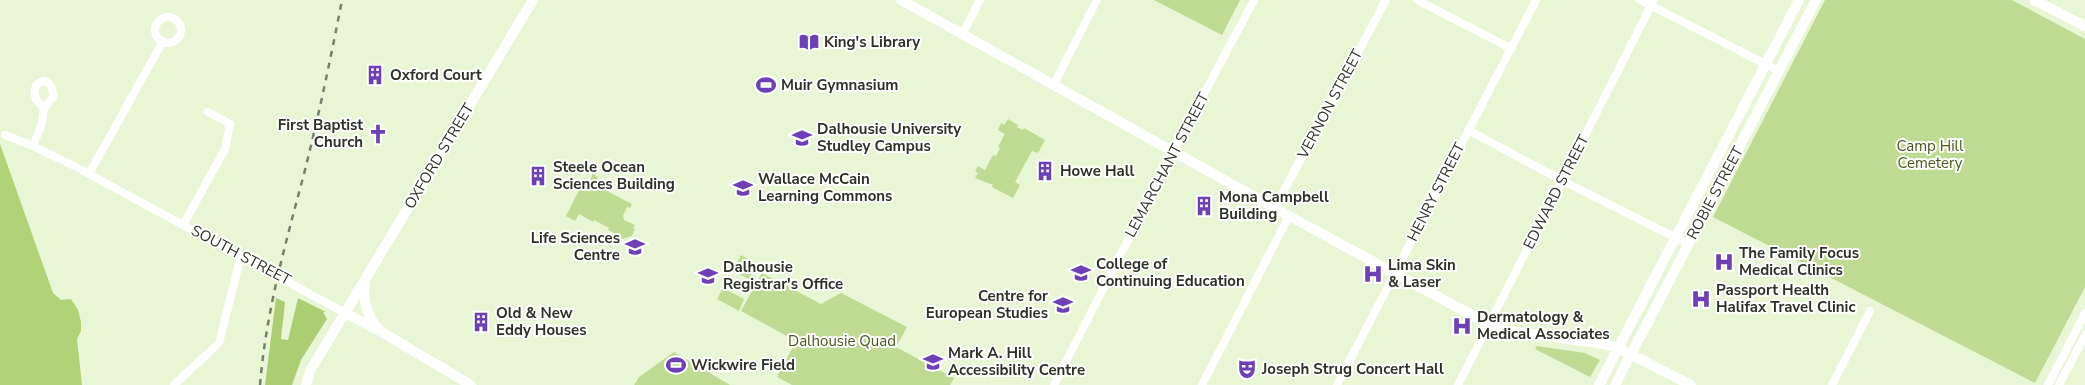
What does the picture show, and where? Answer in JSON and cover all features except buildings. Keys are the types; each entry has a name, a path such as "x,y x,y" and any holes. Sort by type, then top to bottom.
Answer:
{"main road":[{"name":"OXFORD STREET","path":"306,385 310,371 533,0"},
{"path":"901,0 1174,150 1289,216 1490,325 1503,330 1568,338 1618,348 1691,385"},
{"name":"ROBIE STREET","path":"1599,385 1799,0"},
{"name":"ROBIE STREET","path":"1615,385 1816,0"},
{"path":"2034,0 2085,26"},
{"path":"366,279 365,301 370,317 380,331"},
{"name":"SOUTH STREET","path":"345,313 380,331 472,385"}],"street":[{"path":"963,33 980,0"},
{"path":"1054,84 1098,0"},
{"name":"LEMARCHANT STREET","path":"1054,385 1174,150 1254,0"},
{"name":"VERNON STREET","path":"1275,207 1386,0"},
{"path":"1417,0 1510,48"},
{"name":"HENRY STREET","path":"1337,385 1536,0"},
{"path":"1640,0 1653,3 1779,71"},
{"name":"EDWARD STREET","path":"1458,385 1653,3"},
{"path":"89,174 163,41"},
{"path":"33,146 42,123 44,108"},
{"path":"183,225 225,149 230,124 208,112"},
{"path":"1468,130 1561,180 1688,244"},
{"name":"SOUTH STREET","path":"5,135 33,146 89,174 345,313"},
{"path":"1202,385 1289,216"},
{"path":"174,385 219,344 241,256"},
{"path":"1832,385 1870,311"},
{"path":"2048,385 2085,313"},
{"path":"2059,385 2085,335"}],"green space":[{"path":"1154,0 1240,0 1222,35"},
{"name":"Camp Hill Cemetery","path":"1825,0 2012,0 2085,39 2085,287 2035,383 1713,217"},
{"path":"1008,119 1018,125 1017,127 1023,130 1024,128 1045,140 1038,153 1032,151 1015,182 1020,185 1013,198 992,187 993,185 975,178 978,173 975,171 978,166 985,170 993,155 996,156 1000,148 998,147 1005,134 998,130 1001,123 1004,125"},
{"path":"592,173 598,177 597,180 605,184 603,189 632,204 630,208 627,207 623,216 624,220 635,225 632,236 618,240 615,238 614,233 608,230 609,228 594,220 593,222 579,214 575,221 566,216 580,188 590,181"},
{"path":"741,255 757,264 749,279 733,271"},
{"name":"Dalhousie Quad","path":"762,273 821,304 841,293 907,327 896,347 954,378 950,385 792,385 777,377 796,341 741,311"},
{"path":"723,288 744,299 739,311 717,299"},
{"path":"1537,346 1585,353 1600,360 1590,377 1535,349"},
{"name":"Wickwire Field","path":"674,352 730,385 634,385 639,377"}],"shaded area":[{"path":"0,144 53,293 61,300 71,299 78,310 81,331 77,339 82,385 0,385"},
{"path":"276,298 285,302 281,339 288,340 298,298 326,312 323,312 327,319 301,360 292,385 265,385"}],"railway":[{"path":"260,385 272,303 315,128 342,0"}],"place":[{"name":"King's Library","path":"809,42"},
{"name":"Oxford Court","path":"375,75"},
{"name":"Muir Gymnasium","path":"766,85"},
{"name":"First Baptist Church","path":"378,134"},
{"name":"Dalhousie University Studley Campus","path":"802,138"},
{"name":"Howe Hall","path":"1045,171"},
{"name":"Steele Ocean Sciences Building","path":"538,176"},
{"name":"Wallace McCain Learning Commons","path":"743,188"},
{"name":"Mona Campbell Building","path":"1204,206"},
{"name":"Life Sciences Centre","path":"635,247"},
{"name":"The Family Focus Medical Clinics","path":"1724,262"},
{"name":"College of Continuing Education","path":"1081,273"},
{"name":"Lima Skin & Laser","path":"1373,274"},
{"name":"Dalhousie Registrar's Office","path":"708,276"},
{"name":"Passport Health Halifax Travel Clinic","path":"1701,299"},
{"name":"Centre for European Studies","path":"1063,305"},
{"name":"Old & New Eddy Houses","path":"481,322"},
{"name":"Dermatology & Medical Associates","path":"1462,326"},
{"name":"Mark A. Hill Accessibility Centre","path":"933,362"},
{"name":"Wickwire Field","path":"676,365"},
{"name":"Joseph Strug Concert Hall","path":"1247,369"}]}
